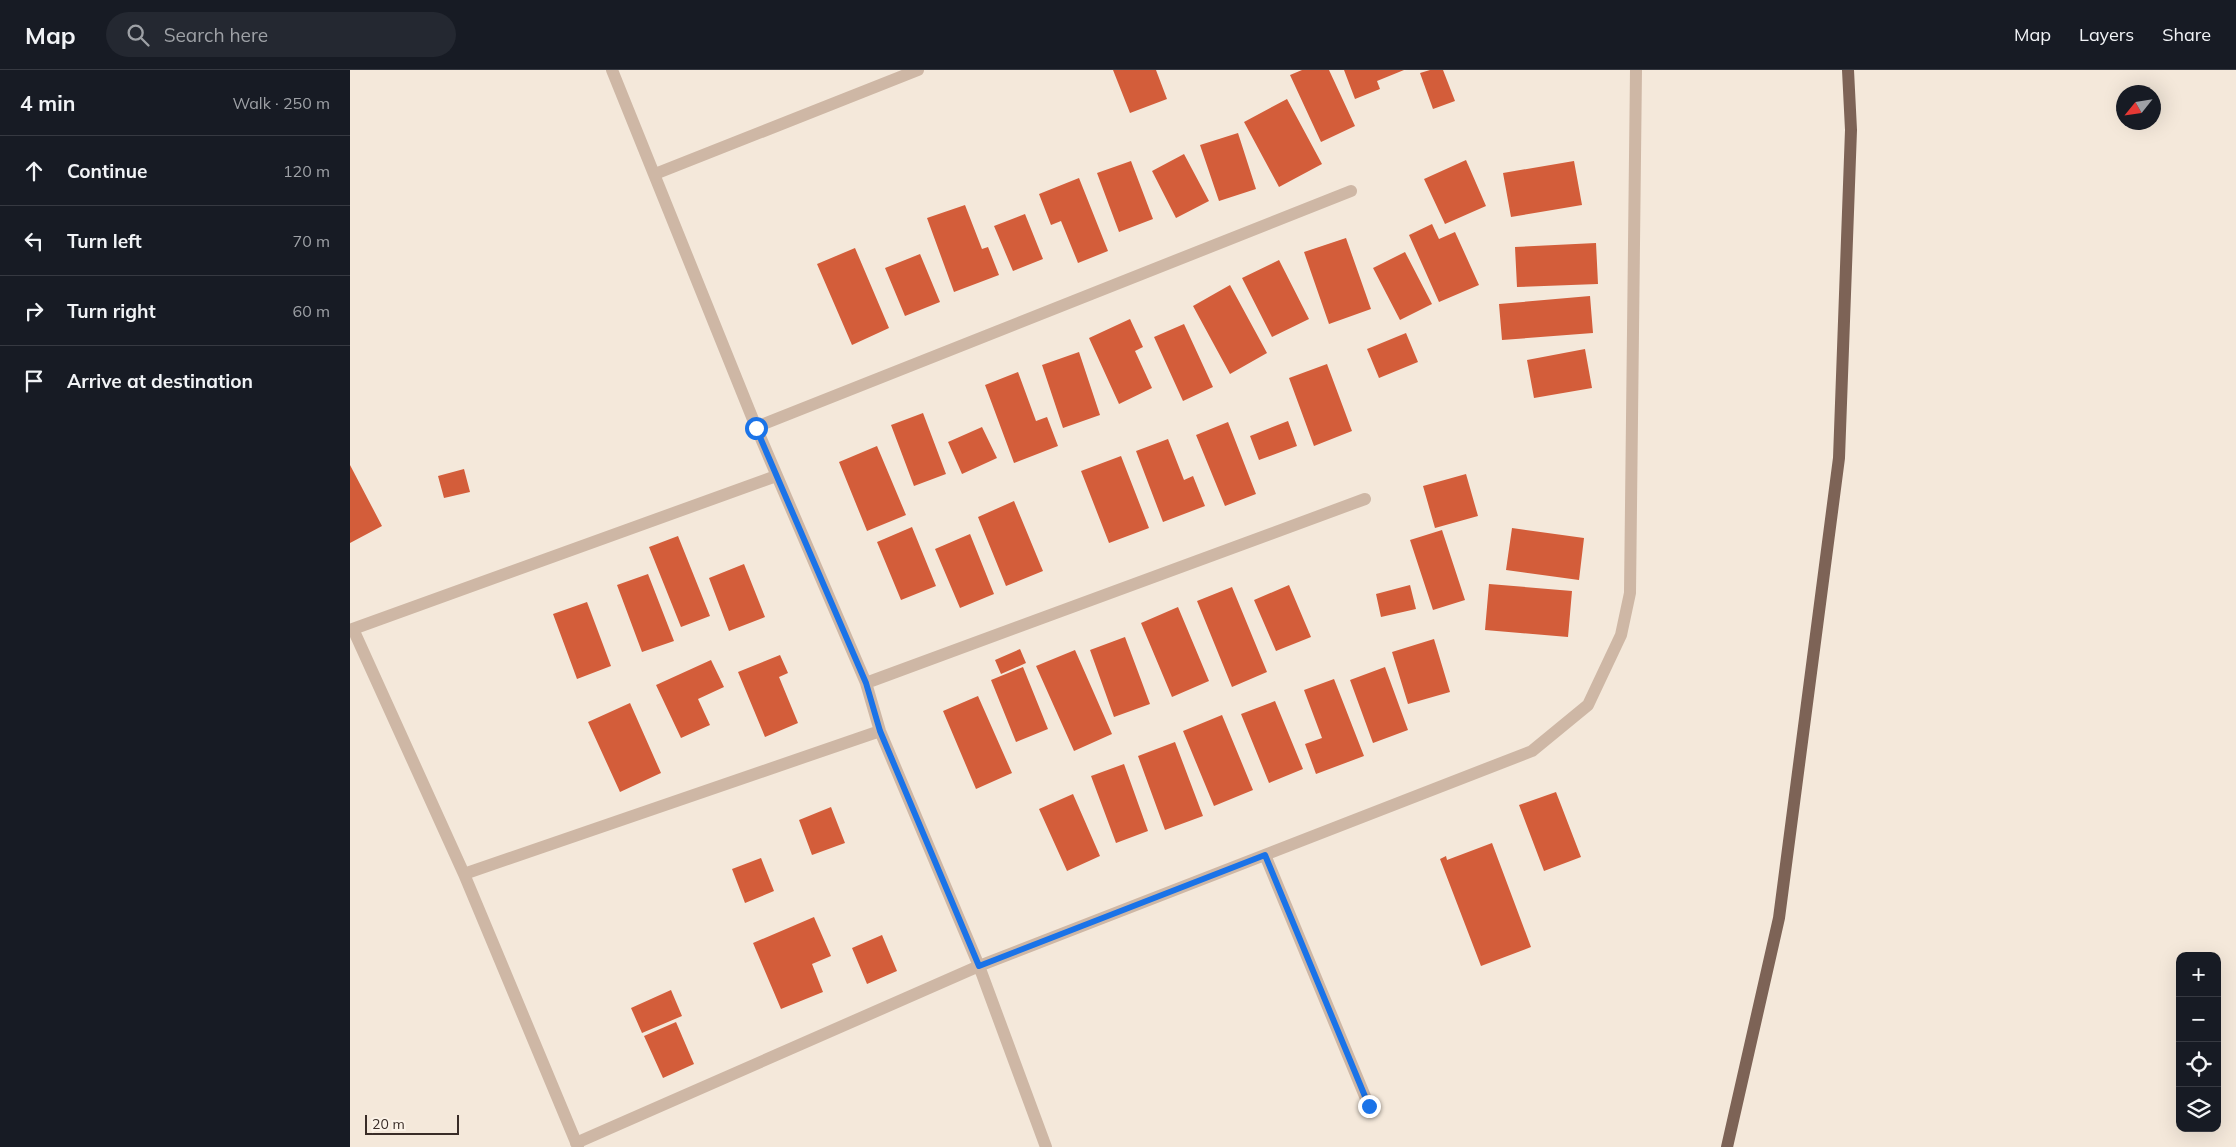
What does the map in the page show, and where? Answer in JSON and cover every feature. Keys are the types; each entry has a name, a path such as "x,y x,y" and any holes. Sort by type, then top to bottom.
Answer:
{"main road":[{"path":"1727,1147 1779,918 1839,458 1851,130 1848,70"}],"street":[{"path":"612,70 756,428 866,683 880,731 979,966 1046,1147"},
{"path":"655,174 918,70"},
{"path":"776,476 352,630 464,874 577,1145 979,966 1532,751 1588,705 1621,635 1630,593 1636,70"},
{"path":"756,428 1351,191"},
{"path":"866,683 1365,499"},
{"path":"464,874 880,731"},
{"path":"1265,855 1369,1106"}],"building":[{"path":"1113,70 1156,70 1167,99 1130,113"},
{"path":"1302,70 1329,70 1355,126 1321,142 1290,75"},
{"path":"1344,70 1404,70 1377,81 1380,89 1355,99"},
{"path":"1430,70 1443,70 1455,101 1433,109 1420,73"},
{"path":"1287,99 1322,164 1279,187 1244,122"},
{"path":"1238,133 1256,189 1219,201 1200,145"},
{"path":"1184,154 1209,201 1176,218 1152,171"},
{"path":"1466,160 1486,206 1445,224 1424,179"},
{"path":"1131,161 1153,219 1119,232 1097,173"},
{"path":"1574,161 1582,205 1511,217 1503,173"},
{"path":"1079,178 1108,251 1078,263 1061,221 1051,225 1039,194"},
{"path":"965,205 982,249 988,247 999,275 954,292 927,218"},
{"path":"1025,214 1043,259 1013,271 994,226"},
{"path":"1432,224 1439,239 1455,232 1479,285 1439,302 1409,235"},
{"path":"1346,238 1371,309 1329,324 1304,252"},
{"path":"1596,243 1598,284 1517,287 1515,247"},
{"path":"855,248 889,328 852,345 817,264"},
{"path":"1405,252 1432,304 1400,320 1373,268"},
{"path":"920,254 940,302 905,316 885,268"},
{"path":"1279,260 1309,319 1272,337 1242,278"},
{"path":"1230,285 1267,353 1230,374 1193,306"},
{"path":"1590,296 1593,333 1502,340 1499,304"},
{"path":"1130,319 1143,347 1135,351 1152,388 1119,404 1089,338"},
{"path":"1184,324 1213,387 1183,401 1154,337"},
{"path":"1406,333 1418,362 1379,378 1367,349"},
{"path":"1585,349 1592,388 1534,398 1527,360"},
{"path":"1079,352 1100,415 1063,428 1042,365"},
{"path":"1327,364 1352,431 1314,446 1289,378"},
{"path":"1018,372 1036,421 1047,417 1058,446 1014,463 985,385"},
{"path":"923,413 946,474 914,486 891,425"},
{"path":"1288,421 1297,446 1259,460 1250,436"},
{"path":"1228,422 1256,494 1225,506 1196,435"},
{"path":"982,427 997,458 962,474 948,442"},
{"path":"1168,439 1184,480 1193,476 1205,506 1163,522 1136,451"},
{"path":"877,446 906,515 867,531 839,462"},
{"path":"1121,456 1149,528 1109,543 1081,471"},
{"path":"350,465 382,526 350,543"},
{"path":"464,469 470,492 444,498 438,476"},
{"path":"1466,474 1478,516 1435,528 1423,486"},
{"path":"1014,501 1043,571 1006,586 978,517"},
{"path":"912,527 936,586 901,600 877,542"},
{"path":"1512,528 1584,538 1579,580 1506,570"},
{"path":"1442,530 1465,600 1433,610 1410,540"},
{"path":"970,534 994,594 960,608 935,549"},
{"path":"678,536 710,616 681,627 649,547"},
{"path":"744,564 765,617 729,631 709,578"},
{"path":"648,574 674,641 642,652 617,585"},
{"path":"1489,584 1572,591 1568,637 1485,630"},
{"path":"1289,585 1311,637 1276,651 1254,600"},
{"path":"1410,585 1416,609 1381,617 1376,594"},
{"path":"1232,587 1267,672 1232,687 1197,601"},
{"path":"587,602 611,666 577,679 553,614"},
{"path":"1178,607 1209,681 1172,697 1141,623"},
{"path":"1125,637 1150,704 1114,717 1090,650"},
{"path":"1434,639 1450,692 1408,704 1392,652"},
{"path":"1020,649 1026,663 1001,674 995,660"},
{"path":"1075,650 1112,734 1074,751 1036,666"},
{"path":"780,655 788,673 779,677 798,723 765,737 738,672"},
{"path":"711,660 724,687 698,699 710,725 681,738 656,685"},
{"path":"1023,667 1048,729 1016,742 991,680"},
{"path":"1385,667 1408,730 1373,743 1350,680"},
{"path":"1334,679 1364,756 1316,774 1305,744 1322,738 1304,690"},
{"path":"978,696 1012,773 976,789 943,711"},
{"path":"1275,701 1303,769 1269,783 1241,714"},
{"path":"630,703 661,773 620,792 588,722"},
{"path":"1222,715 1253,790 1214,806 1183,731"},
{"path":"1175,742 1203,816 1165,830 1138,756"},
{"path":"1124,764 1148,831 1116,843 1091,776"},
{"path":"1556,792 1581,857 1544,871 1519,805"},
{"path":"1073,794 1100,856 1067,871 1039,809"},
{"path":"831,807 845,843 812,855 799,820"},
{"path":"1492,843 1531,947 1481,966 1440,859 1446,856 1447,860"},
{"path":"761,858 774,891 745,903 732,869"},
{"path":"814,917 831,956 812,964 823,992 781,1009 753,943"},
{"path":"882,935 897,971 867,984 852,948"},
{"path":"671,990 682,1016 642,1033 631,1008"},
{"path":"676,1022 694,1064 663,1078 644,1036"}],"route":[{"path":"756,428 866,683 880,731 979,966 1265,855 1369,1106"}]}
